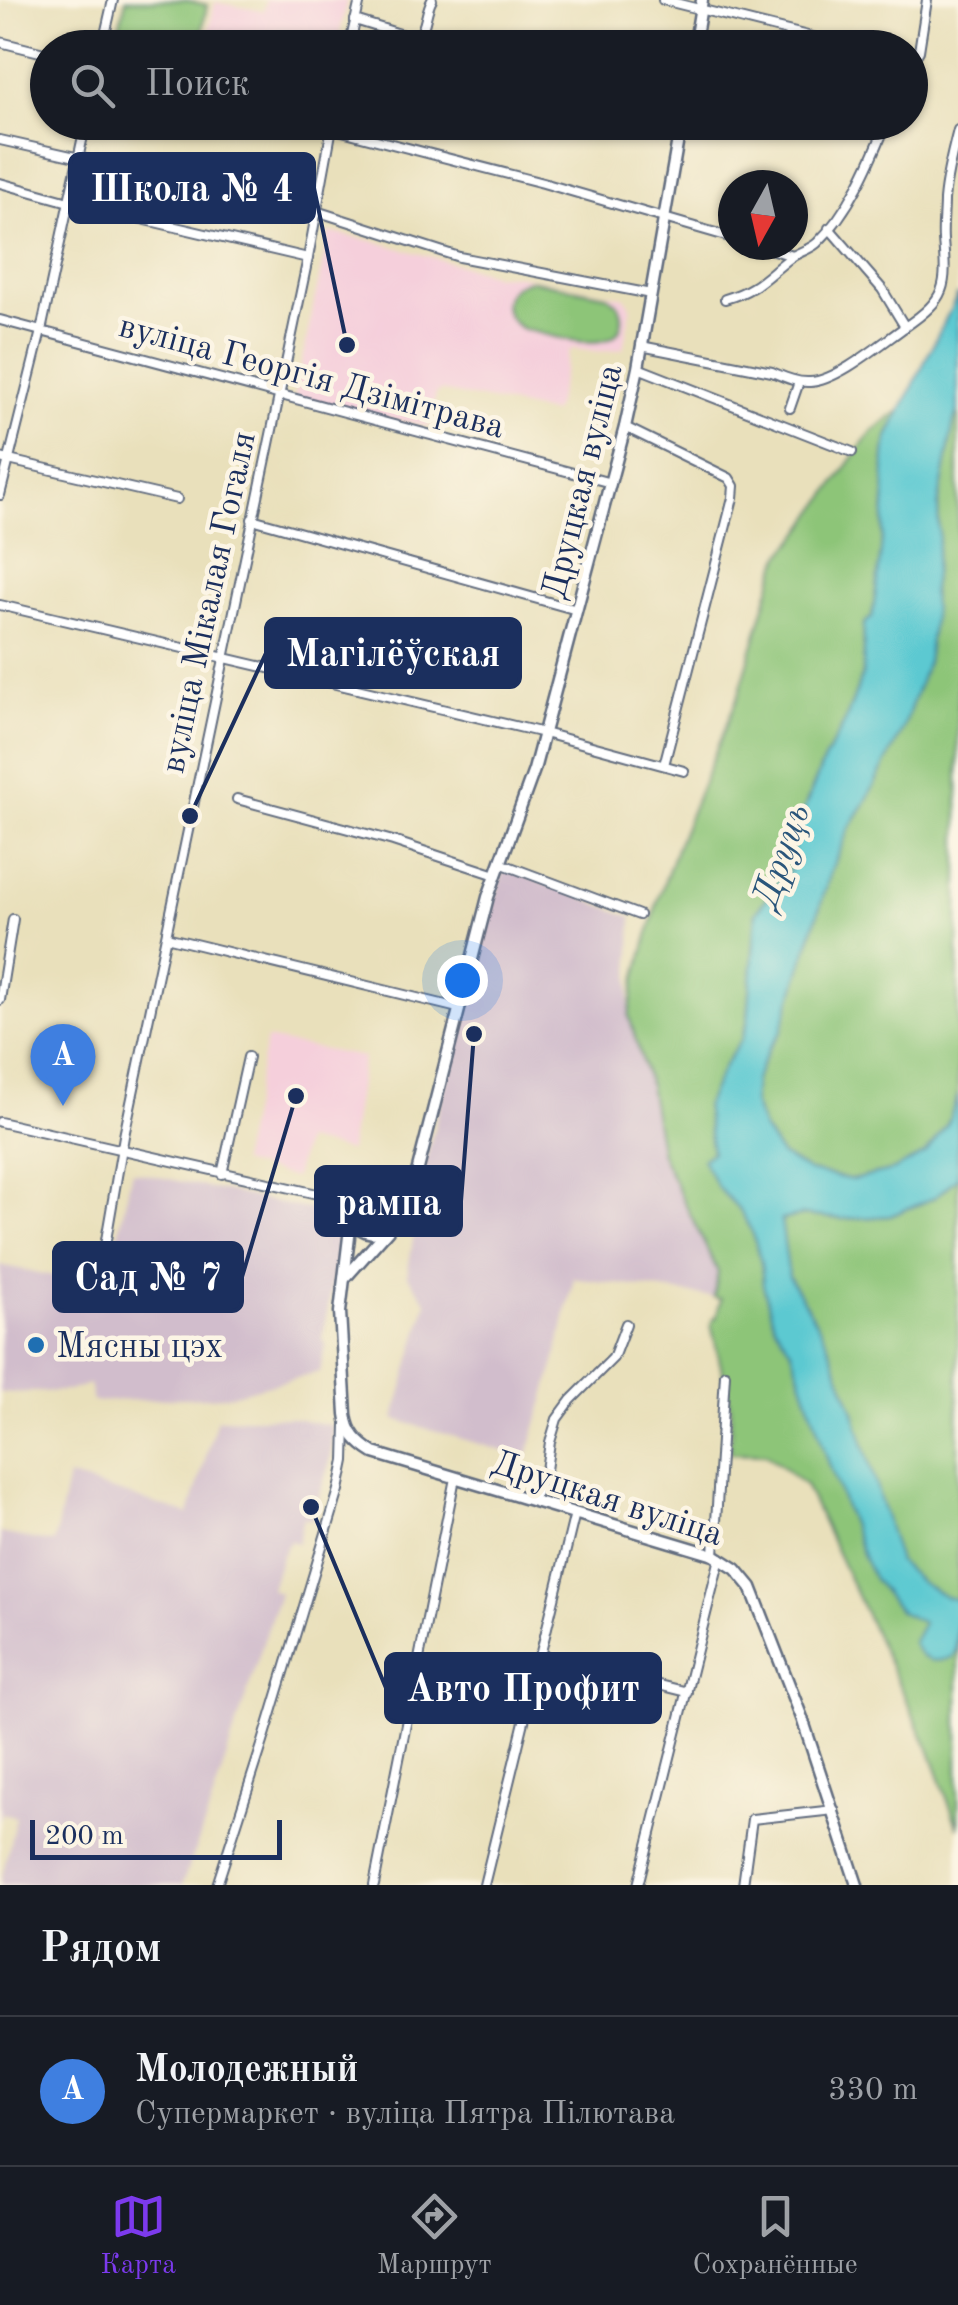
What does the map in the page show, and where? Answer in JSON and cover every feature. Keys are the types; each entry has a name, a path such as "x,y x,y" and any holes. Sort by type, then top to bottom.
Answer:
{"main road":[{"path":"697,30 701,5"},
{"name":"Друцкая вуліца","path":"345,1278 392,1224 411,1192 488,897 544,734 611,482 638,368 679,140"},
{"path":"346,1414 340,1312 352,1206 364,1195 411,1192"},
{"path":"351,1220 370,1233 378,1233 392,1224 396,1208 381,1194"},
{"name":"Друцкая вуліца","path":"346,1414 353,1436 374,1453 717,1556 736,1569 751,1587 790,1686 858,1885"}],"street":[{"path":"106,30 113,0"},
{"path":"353,30 360,0"},
{"path":"423,30 432,0"},
{"path":"662,0 701,5 789,30"},
{"path":"922,30 927,0"},
{"path":"355,20 385,30"},
{"path":"0,42 30,50"},
{"path":"641,346 772,372 799,382 818,381 831,377 905,327 929,309 946,279 944,196 958,130"},
{"path":"0,140 316,210 459,257 651,294"},
{"path":"0,495 4,459 41,331 82,140"},
{"name":"вуліца Мікалая Гогаля","path":"102,1270 122,1150 329,140"},
{"path":"383,140 718,234"},
{"path":"808,250 854,193 879,140"},
{"path":"0,183 308,258"},
{"path":"829,228 882,289 905,327"},
{"path":"725,299 745,293 788,260"},
{"name":"вуліца Георгія Дзімітрава","path":"0,320 611,482"},
{"path":"638,368 852,452"},
{"path":"790,408 799,382"},
{"path":"625,427 729,478 734,486 664,765"},
{"path":"4,459 177,499"},
{"path":"252,519 578,610"},
{"path":"0,605 684,770"},
{"path":"237,798 496,875"},
{"path":"500,863 639,915"},
{"path":"0,1000 14,919"},
{"path":"166,938 458,1008"},
{"path":"222,1174 248,1058"},
{"path":"0,1122 326,1196 364,1195"},
{"path":"326,1196 351,1220"},
{"path":"533,1500 546,1470 556,1419 613,1358 626,1324"},
{"path":"638,1885 717,1556 725,1374"},
{"path":"217,1885 338,1490 346,1414"},
{"path":"374,1885 454,1478"},
{"path":"484,1885 574,1513"},
{"path":"539,1655 687,1692"},
{"path":"742,1885 752,1819 834,1810"}],"shaded area":[{"path":"266,0 347,0 341,30 209,30 215,2 263,11"},
{"path":"329,232 496,275 516,275 625,297 631,308 623,349 569,351 552,413 440,391 429,427 294,398"},
{"path":"510,870 632,917 629,1016 649,1085 661,1154 718,1272 713,1297 574,1278 555,1363 527,1458 394,1419 427,1302 407,1275 428,1151 489,917 503,873"},
{"path":"266,1039 363,1057 349,1151 304,1141 294,1178 240,1163"},
{"path":"132,1171 330,1214 341,1234 320,1372 227,1396 93,1402 89,1384 69,1391 0,1393 0,1265 79,1281 81,1277 89,1279 92,1267 110,1271"},
{"path":"290,1417 333,1426 330,1462 311,1520 303,1517 298,1543 290,1541 281,1556 271,1589 279,1593 182,1885 0,1885 16,1817 2,1813 0,1822 0,1533 54,1543 68,1477 189,1514 217,1419"}],"green space":[{"path":"126,0 185,0 207,5 202,30 118,30"},
{"path":"531,280 606,295 621,311 618,332 596,342 523,329 509,316 506,301 513,288"},
{"path":"901,410 884,453 881,558 872,617 864,624 863,673 797,826 789,872 756,913 748,1020 742,1039 724,1066 781,1220 803,1215 843,1219 890,1216 934,1198 958,1177 958,1828 929,1749 805,1485 766,1454 730,1453 731,1409 711,1324 721,1299 714,1297 718,1272 661,1154 649,1085 629,1016 658,900 739,694 781,556 872,432"},
{"path":"958,410 958,1096 948,1123 926,1154 894,1170 852,1180 809,1171 781,1155 763,1129 753,1103 755,1080 781,1032 831,871 849,828 903,729 927,662 939,537 938,506"}],"water":[{"path":"958,294 958,410 938,506 939,537 927,662 903,729 849,828 831,871 781,1032 755,1080 753,1103 763,1129 781,1155 809,1171 852,1180 894,1170 926,1153 948,1123 958,1096 958,1177 934,1198 890,1216 843,1219 803,1215 781,1220 789,1277 826,1339 853,1409 899,1562 920,1582 958,1600 956,1650 952,1657 933,1661 920,1654 913,1642 923,1623 899,1611 864,1559 792,1351 774,1324 753,1234 740,1210 718,1188 702,1159 712,1152 705,1106 748,1021 756,913 789,872 797,827 863,673 864,624 872,617 881,549 888,437"}],"place":[{"name":"Школа № 4","path":"347,345"},
{"name":"Магілёўская","path":"190,816"},
{"name":"рампа","path":"474,1034"},
{"name":"Сад № 7","path":"296,1096"},
{"name":"Молодежный","path":"63,1106"},
{"name":"Мясны цэх","path":"36,1345"},
{"name":"Авто Профит","path":"311,1507"}],"water label":[{"name":"Друць","path":"780,855"}]}
